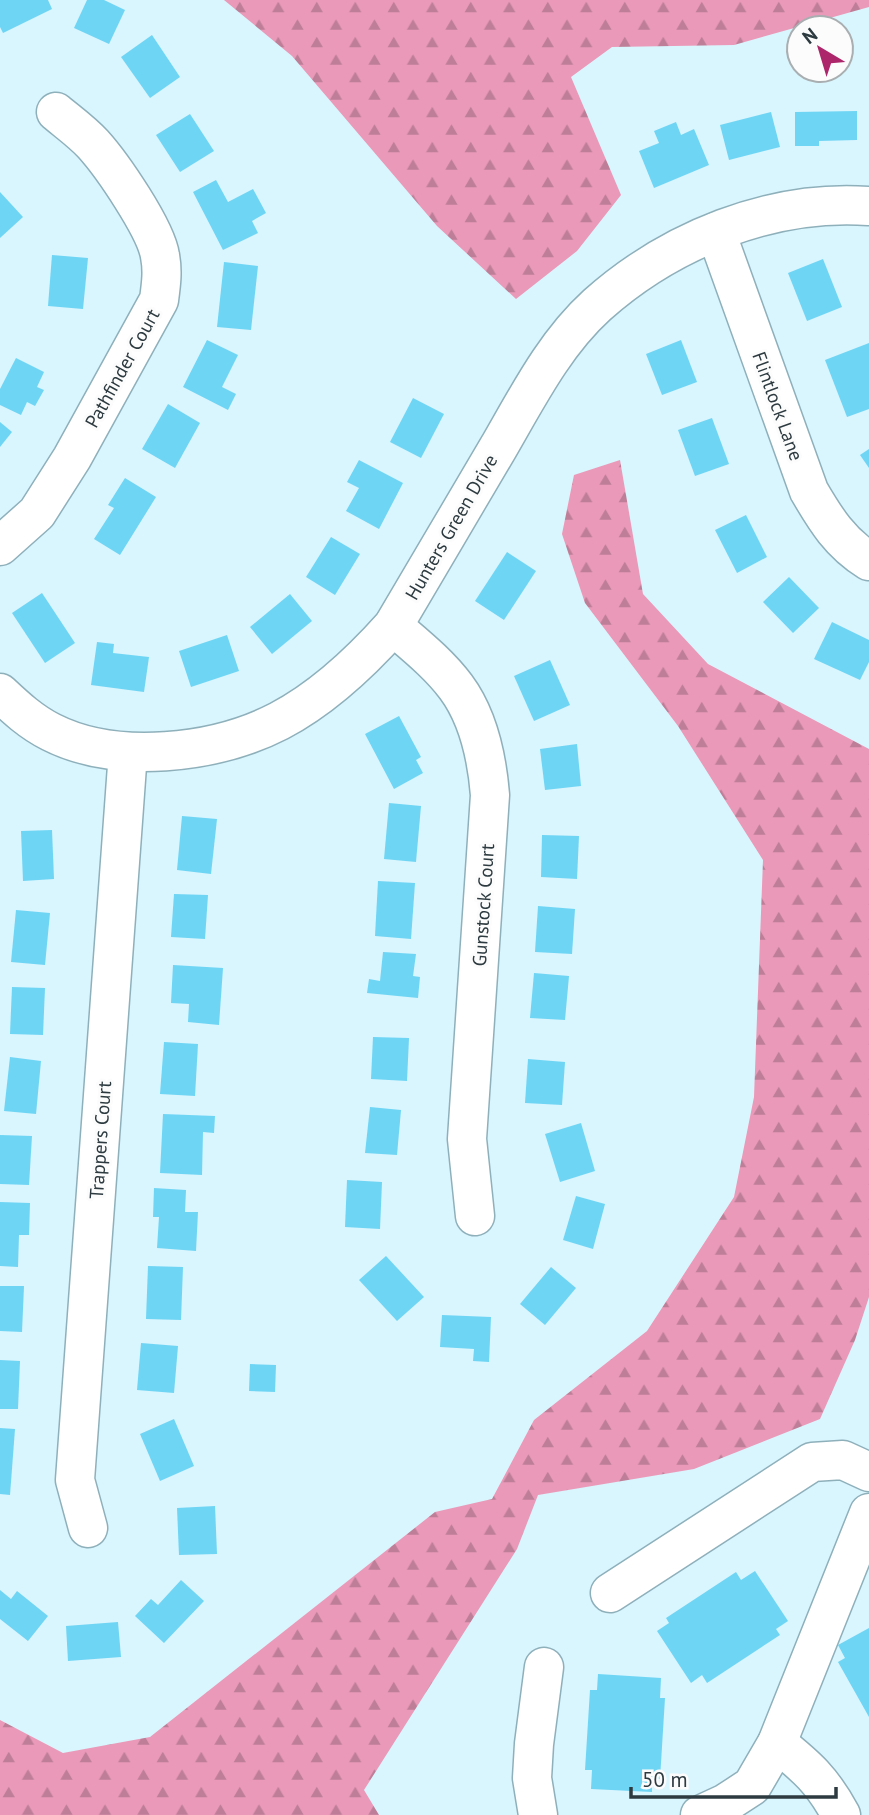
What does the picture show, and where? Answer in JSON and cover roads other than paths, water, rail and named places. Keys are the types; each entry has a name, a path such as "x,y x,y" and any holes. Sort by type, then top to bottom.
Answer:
{"street":[{"name":"Pathfinder Court","path":"0,546 37,513 72,458 159,300 162,279 160,254 150,228 109,164 92,143 56,112"},
{"name":"Hunters Green Drive","path":"0,693 24,715 52,732 90,747 128,752 191,749 241,736 278,722 320,696 369,653 393,626 547,364 596,306 633,277 689,242 757,216 812,208 869,206"},
{"name":"Flintlock Lane","path":"716,232 809,491 827,521 850,550 869,561"},
{"name":"Gunstock Court","path":"393,626 457,688 477,729 487,760 490,795 467,1139 475,1216"},
{"name":"Trappers Court","path":"88,1528 75,1480 128,752"},
{"path":"610,1592 812,1462 843,1460 869,1472"},
{"path":"701,1815 752,1786 777,1743 869,1513"},
{"path":"538,1815 532,1778 544,1667"},
{"path":"777,1743 826,1788 841,1815"}]}
